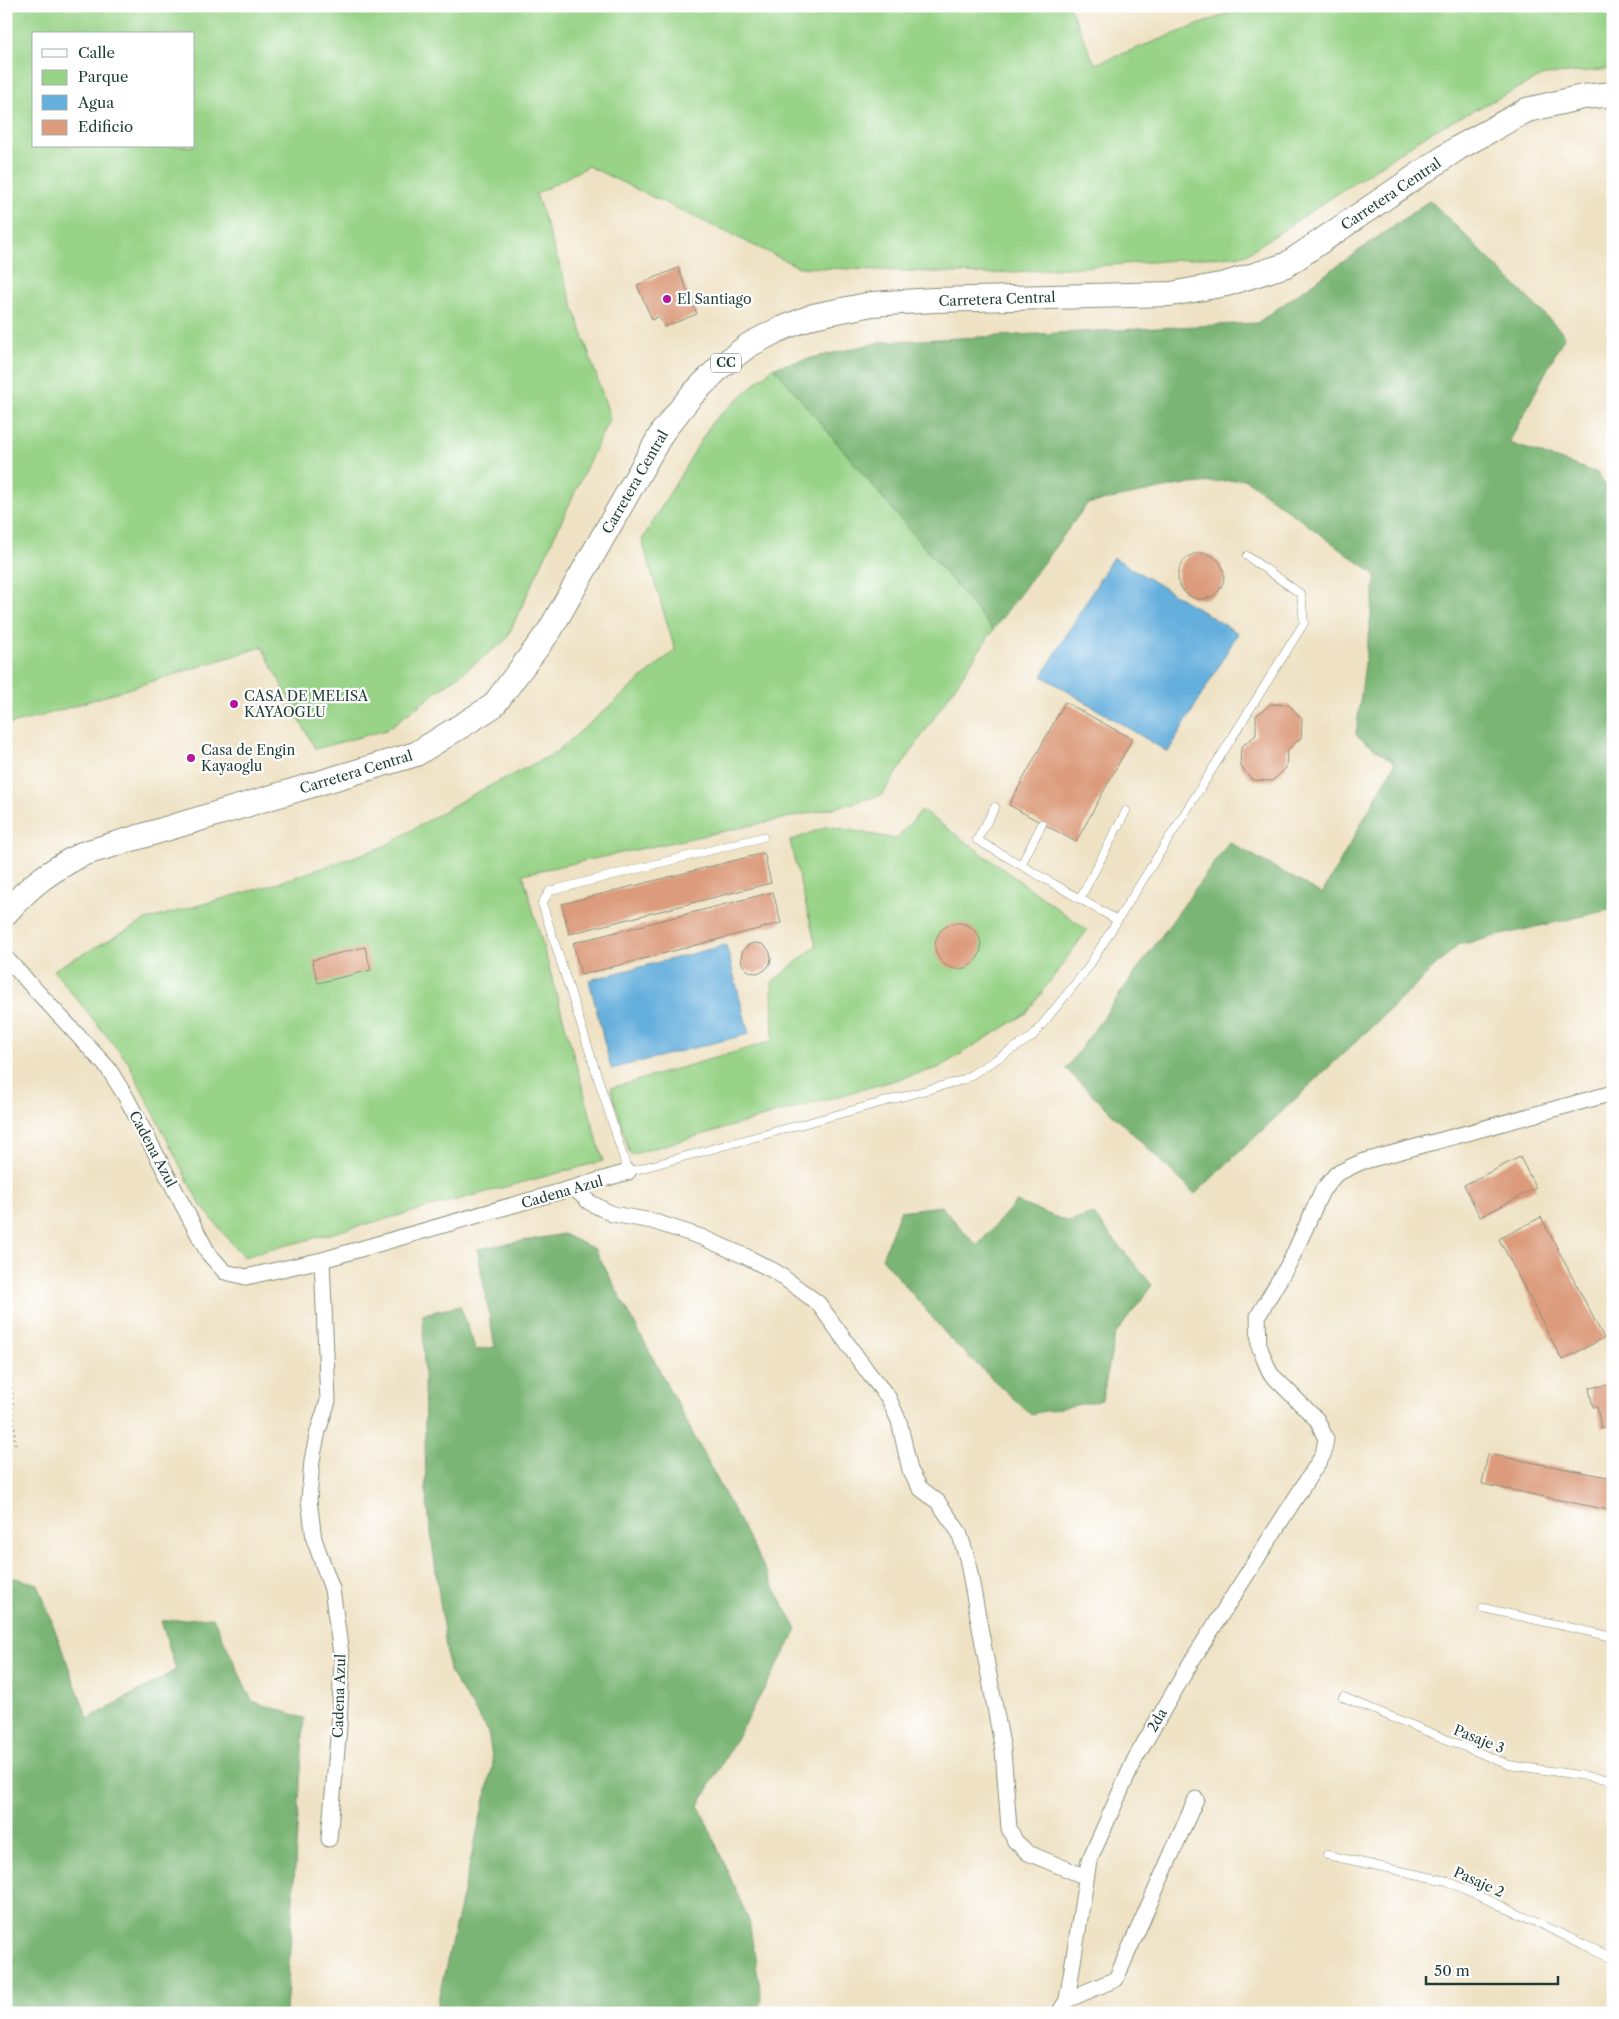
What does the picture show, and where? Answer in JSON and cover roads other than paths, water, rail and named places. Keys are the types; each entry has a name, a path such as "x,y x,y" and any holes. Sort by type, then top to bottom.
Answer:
{"main road":[{"name":"Carretera Central","path":"6,913 22,895 49,872 82,854 416,754 493,706 550,630 663,432 692,396 720,367 749,345 776,331 813,316 872,304 934,300 1171,294 1226,284 1286,265 1458,148 1527,110 1582,97 1613,94"}],"street":[{"name":"Cadena Azul","path":"6,958 108,1068 126,1097 208,1253 225,1272 246,1277 322,1260 628,1172"},
{"name":"2da","path":"1063,2007 1089,1862 1135,1759 1191,1662 1323,1455 1326,1439 1317,1420 1270,1373 1259,1346 1258,1316 1291,1260 1322,1191 1336,1174 1361,1162 1613,1093"},
{"path":"574,1188 589,1202 612,1214 652,1221 700,1236 746,1256 776,1272 818,1303 888,1397 899,1420 910,1470 920,1488 938,1502 959,1532 967,1558 1003,1750 1009,1828 1015,1841 1028,1853 1086,1877"},
{"name":"Cadena Azul","path":"322,1260 328,1401 318,1431 312,1460 309,1500 314,1539 332,1589 342,1661 339,1728 330,1839"},
{"path":"1063,2007 1116,1980 1196,1799"}],"lane":[{"path":"762,837 550,891 542,903 628,1172 963,1080 1032,1037 1087,969 1304,623 1301,594 1247,556"},
{"path":"995,807 977,840 1118,920"},
{"path":"1080,898 1126,811"},
{"path":"1021,865 1042,824"},
{"path":"1482,1608 1613,1637"},
{"name":"Pasaje 3","path":"1343,1697 1509,1765 1613,1780"},
{"name":"Pasaje 2","path":"1327,1855 1447,1880 1613,1958"}],"water":[{"path":"1113,557 1238,633 1168,752 1042,676"},
{"path":"726,945 749,1034 611,1069 589,980"}],"place":[{"name":"El Santiago","path":"667,299"},
{"name":"CASA DE MELISA KAYAOGLU","path":"234,704"},
{"name":"Casa de Engin Kayaoglu","path":"191,758"}]}
